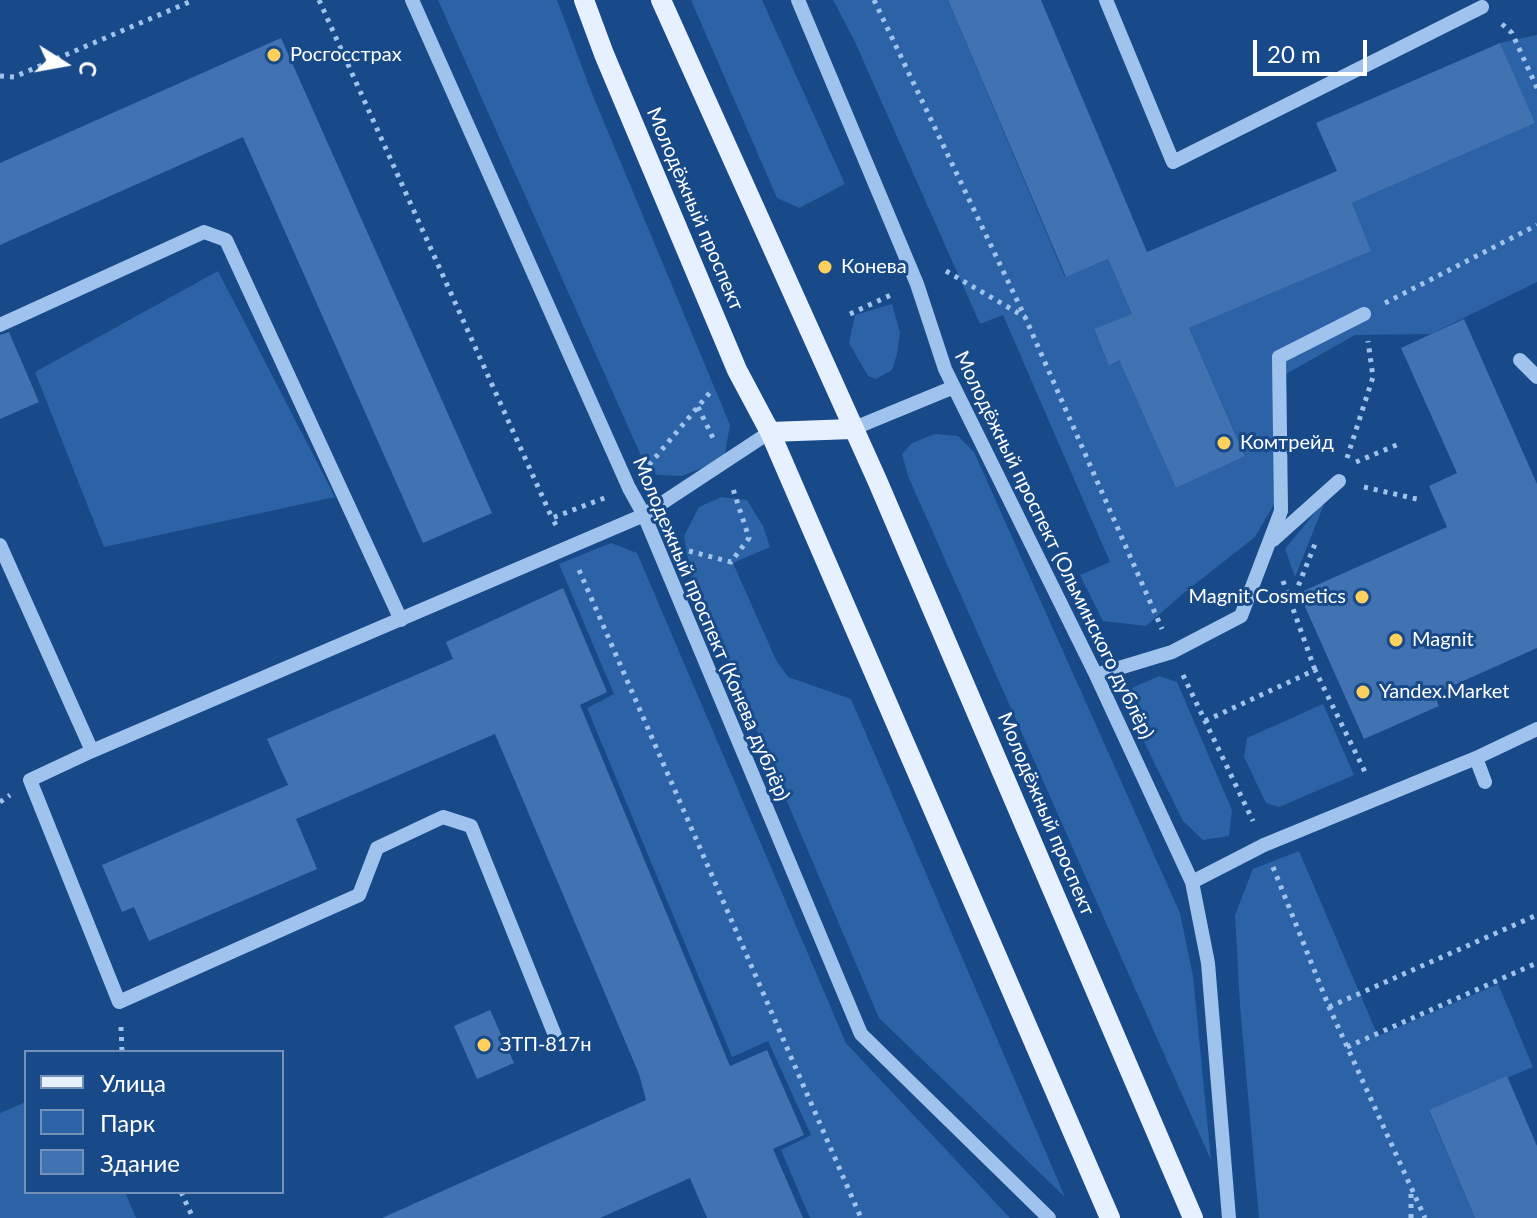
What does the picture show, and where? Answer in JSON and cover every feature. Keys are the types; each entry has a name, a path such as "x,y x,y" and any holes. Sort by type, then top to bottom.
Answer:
{"main road":[{"name":"Молодёжный проспект","path":"584,0 737,370 770,432 1110,1218"},
{"name":"Молодёжный проспект","path":"661,0 877,480 1193,1218"},
{"path":"770,432 852,429"}],"street":[{"name":"Молодежный проспект (Конева дублёр)","path":"412,0 629,488 644,515 861,1034 1049,1218"},
{"name":"Молодёжный проспект (Ольминского дублёр)","path":"798,0 917,284 945,369 1096,675 1192,882 1208,963 1229,1218"},
{"path":"1106,0 1173,162 1482,7"},
{"path":"0,325 204,232 226,240 401,620"},
{"path":"1096,675 1172,652 1241,616 1281,511 1279,357 1364,314"},
{"path":"1520,360 1537,377"},
{"path":"852,429 954,387"},
{"path":"556,1038 471,826 443,817 377,848 359,895 119,1002 30,780 644,515 770,432"},
{"path":"1269,543 1339,481"},
{"path":"0,545 92,751"},
{"path":"1192,882 1264,845 1476,758 1537,729"},
{"path":"1476,758 1485,782"}],"path":[{"path":"0,76 14,77 194,0"},
{"path":"319,0 552,518 569,547 861,1218"},
{"path":"874,0 1025,317 1172,652 1264,845 1329,1007 1425,1218"},
{"path":"1482,7 1512,33 1537,88"},
{"path":"1399,444 1344,468 1373,377 1364,314 1537,225"},
{"path":"946,271 1025,317"},
{"path":"850,314 895,294"},
{"path":"552,518 629,488 712,390"},
{"path":"655,542 731,562 749,538 724,462 698,407"},
{"path":"1339,481 1421,500"},
{"path":"1269,543 1315,670 1378,798"},
{"path":"1205,721 1315,670"},
{"path":"1329,1007 1537,915"},
{"path":"1347,1047 1537,963"},
{"path":"1411,1185 1411,1218"},
{"path":"182,1194 193,1218"}],"green space":[{"path":"438,0 557,0 591,91 730,425 724,459 682,476 657,475 642,458"},
{"path":"691,0 762,0 845,184 799,208 777,198"},
{"path":"833,0 948,0 1065,277 1108,259 1132,314 1094,330 1109,366 1119,360 1176,488 1245,455 1189,328 1370,251 1352,203 1534,123 1500,43 1537,35 1537,282 1431,334 1355,335 1277,379 1274,504 1255,537 1146,626 1103,621 1080,575 1110,562 1003,315 980,324 855,42"},
{"path":"218,271 335,497 104,547 35,372"},
{"path":"892,304 900,333 897,354 892,370 876,379 868,376 849,343 855,315"},
{"path":"935,434 958,436 974,452 1180,913 1193,976 1211,1160 908,476 902,454 912,443"},
{"path":"721,497 747,500 763,526 770,547 733,563 776,660 788,677 851,699 1065,1197 879,1018 690,573 684,536 699,507"},
{"path":"1326,499 1295,577 1285,549"},
{"path":"611,543 637,553 846,1043 1010,1218 810,1218 781,1150 811,1135 768,1041 732,1057 587,708 614,694 559,564"},
{"path":"1159,676 1177,682 1232,810 1229,836 1203,840 1183,821 1128,709 1132,688"},
{"path":"1323,704 1354,775 1279,807 1266,803 1244,757 1247,738"},
{"path":"1299,851 1378,1036 1498,984 1533,1067 1429,1111 1475,1218 1259,1218 1235,915 1253,869"},
{"path":"24,1103 24,1194 126,1194 136,1218 0,1218 0,1113"}],"building":[{"path":"948,0 1041,0 1147,252 1337,171 1316,123 1500,43 1535,123 1352,203 1371,251 1189,328 1245,456 1176,488 1119,360 1109,366 1094,329 1132,314 1108,259 1066,277"},
{"path":"281,38 492,513 423,543 243,137 0,245 0,163"},
{"path":"1464,319 1537,484 1537,648 1434,694 1439,706 1364,739 1299,593 1447,527 1429,486 1457,473 1401,348"},
{"path":"9,332 39,402 0,419 0,335"},
{"path":"563,588 607,692 580,705 730,1066 767,1050 804,1135 773,1149 803,1218 707,1218 690,1178 600,1218 382,1218 646,1100 639,1074 495,734 296,819 317,869 149,941 134,907 122,912 102,865 288,785 267,739 453,659 446,642"},
{"name":"ЗТП-817н","path":"490,1010 514,1063 477,1079 454,1026"},
{"path":"1507,1076 1537,1146 1537,1218 1475,1218 1429,1110"}],"place":[{"name":"Росгосстрах","path":"274,55"},
{"name":"Конева","path":"825,267"},
{"name":"Комтрейд","path":"1224,443"},
{"name":"Magnit Cosmetics","path":"1362,597"},
{"name":"Magnit","path":"1396,640"},
{"name":"Yandex.Market","path":"1363,692"},
{"name":"ЗТП-817н","path":"484,1045"}]}
